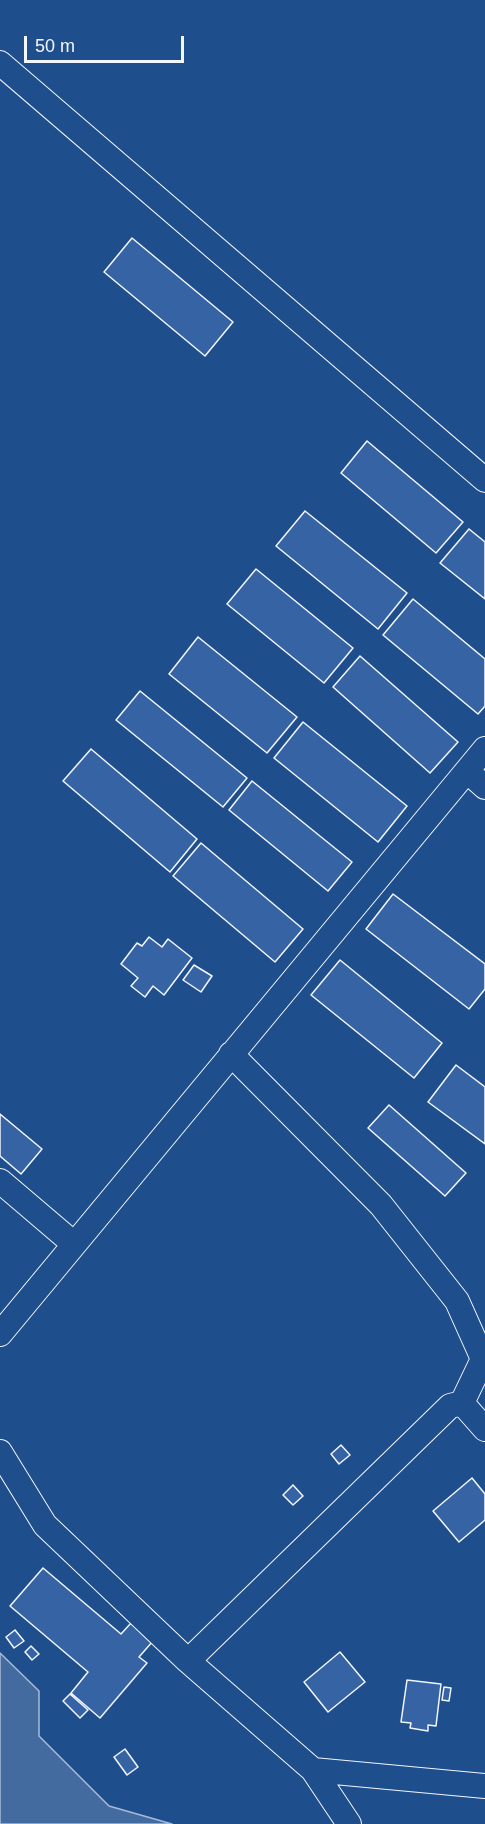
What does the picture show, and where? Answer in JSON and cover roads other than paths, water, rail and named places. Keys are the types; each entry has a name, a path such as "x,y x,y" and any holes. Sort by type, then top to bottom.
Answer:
{"street":[{"path":"0,63 485,480"},
{"path":"0,1334 231,1054 476,779 485,749"},
{"path":"231,1054 381,1205 457,1301 483,1359 462,1403"},
{"path":"0,1180 74,1244"},
{"path":"462,1403 485,1429"},
{"path":"188,1661 450,1406 462,1403"},
{"path":"0,1452 45,1525 188,1661 313,1770 349,1824"},
{"path":"313,1770 485,1786"}],"water":[{"path":"0,1653 39,1691 39,1736 109,1806 172,1824 0,1824"}]}
